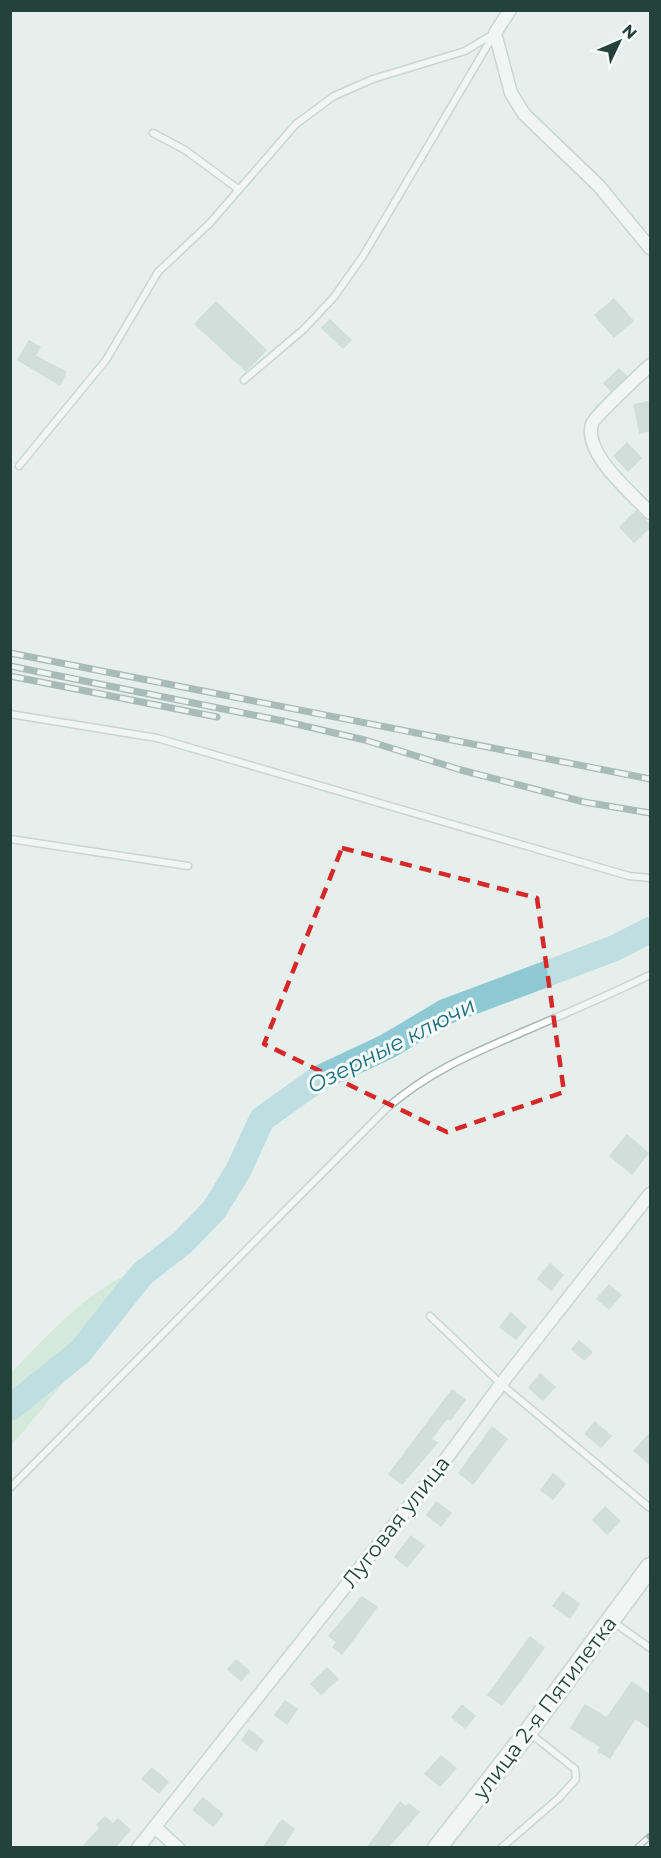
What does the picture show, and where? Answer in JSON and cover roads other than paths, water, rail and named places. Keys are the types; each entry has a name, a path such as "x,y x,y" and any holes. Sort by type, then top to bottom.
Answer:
{"main road":[{"name":"улица 2-я Пятилетка","path":"437,1848 528,1732 651,1567"}],"street":[{"path":"510,10 495,33 511,93 524,114 599,186 651,248"},
{"path":"651,365 592,423 591,439 596,454 651,513"},
{"name":"Луговая улица","path":"138,1848 440,1467 501,1384 650,1197"},
{"path":"155,1827 178,1848"}],"lane":[{"path":"19,466 106,360 158,272 210,223 296,124 334,96 373,79 465,51 495,33"},
{"path":"244,380 304,329 334,297 363,256 495,33"},
{"path":"153,133 185,150 238,189"},
{"path":"10,714 157,738 629,876 651,878"},
{"path":"10,839 188,866"},
{"path":"10,1488 387,1108 411,1087 455,1062 651,975"},
{"path":"430,1316 501,1384 651,1508"},
{"path":"612,1621 651,1648"},
{"path":"501,1848 559,1798 576,1779 574,1769 528,1732"}],"waterway":[{"name":"Озерные ключи","path":"10,1408 80,1352 142,1274 183,1242 214,1210 238,1171 262,1119 318,1079 388,1046 445,1012 615,948 650,930"}],"railway":[{"path":"10,653 650,779"},
{"path":"10,666 283,721 365,740 461,770 584,802 650,813"},
{"path":"10,676 217,717"},
{"path":"637,1848 650,1836"}]}
